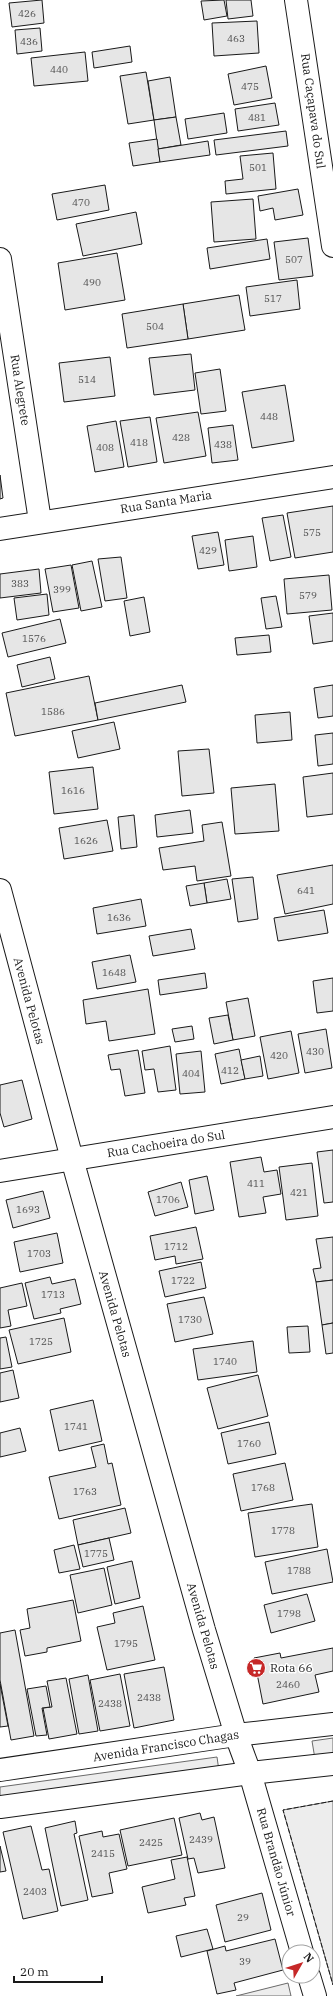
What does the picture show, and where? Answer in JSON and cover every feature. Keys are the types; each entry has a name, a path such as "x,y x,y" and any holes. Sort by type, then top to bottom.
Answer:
{"street":[{"name":"Rua Caçapava do Sul","path":"296,0 333,246"},
{"name":"Rua Alegrete","path":"0,260 40,521"},
{"name":"Rua Santa Maria","path":"0,529 40,521 333,477"},
{"name":"Avenida Pelotas","path":"0,890 4,928 72,1159 204,1630 236,1736 250,1773"},
{"name":"Rua Cachoeira do Sul","path":"0,1171 333,1117"},
{"name":"Avenida Francisco Chagas","path":"0,1770 236,1736 333,1724"},
{"path":"0,1807 250,1773 333,1764"},
{"name":"Rua Brandão Júnior","path":"250,1773 300,1944"},
{"path":"311,1984 315,1996"}],"shaded area":[{"path":"333,1738 333,1756 315,1759 312,1741"},
{"path":"217,1757 219,1771 0,1801 0,1787"},
{"path":"333,1801 333,1985 283,1810"},
{"path":"288,1984 291,1996 236,1996"}],"building":[{"path":"42,0 44,23 12,27 9,3"},
{"path":"224,0 227,16 204,20 201,1"},
{"path":"226,0 251,0 253,16 228,19"},
{"path":"257,21 259,53 214,56 212,23"},
{"path":"40,28 42,51 17,54 15,30"},
{"path":"130,46 132,62 94,68 92,52"},
{"path":"85,52 88,81 34,86 31,58"},
{"path":"266,66 272,98 234,105 228,74"},
{"path":"146,72 154,120 128,124 120,76"},
{"path":"170,77 176,117 154,120 148,81"},
{"path":"275,103 279,125 238,131 235,109"},
{"path":"224,113 227,133 188,139 185,119"},
{"path":"176,117 181,145 158,149 154,120"},
{"path":"286,131 288,146 216,155 214,140"},
{"path":"157,139 160,162 133,166 129,143"},
{"path":"208,141 210,155 160,162 158,149"},
{"path":"273,153 276,189 226,194 225,181 243,179 240,156"},
{"path":"105,185 109,210 57,220 52,194"},
{"path":"298,189 303,215 275,220 273,208 260,211 258,196"},
{"path":"253,199 256,239 214,242 211,202"},
{"path":"136,212 142,244 83,256 76,224"},
{"path":"308,238 313,276 279,280 274,242"},
{"path":"267,239 270,259 210,269 207,248"},
{"path":"117,253 125,300 65,310 58,263"},
{"path":"297,280 300,309 250,316 246,287"},
{"path":"239,295 245,330 188,339 183,304"},
{"path":"183,304 188,339 127,348 122,314"},
{"path":"191,354 195,390 154,395 149,358"},
{"path":"110,357 115,396 64,402 59,363"},
{"path":"220,369 226,411 201,414 195,373"},
{"path":"285,385 294,441 252,448 242,392"},
{"path":"198,412 206,456 164,463 156,418"},
{"path":"150,417 157,462 128,467 120,421"},
{"path":"116,421 124,467 95,472 87,426"},
{"path":"233,425 238,460 212,463 208,428"},
{"path":"0,475 3,498 0,499"},
{"path":"333,506 333,552 295,558 287,513"},
{"path":"283,515 291,557 270,561 262,518"},
{"path":"218,532 224,565 198,569 192,536"},
{"path":"253,536 257,567 229,571 225,540"},
{"path":"121,557 127,598 105,601 98,559"},
{"path":"92,561 102,607 81,611 72,565"},
{"path":"71,565 79,608 53,612 45,569"},
{"path":"39,569 41,593 0,598 0,574"},
{"path":"329,575 332,610 287,614 284,579"},
{"path":"47,594 49,615 17,620 14,598"},
{"path":"276,596 282,627 266,629 261,598"},
{"path":"144,597 150,632 130,636 124,601"},
{"path":"333,613 333,641 313,644 309,616"},
{"path":"60,619 66,643 8,657 2,633"},
{"path":"269,635 271,652 237,655 235,638"},
{"path":"50,657 55,679 22,687 17,665"},
{"path":"89,676 98,720 15,736 6,693"},
{"path":"182,685 186,702 98,720 95,703"},
{"path":"333,685 333,716 318,718 314,688"},
{"path":"290,712 292,740 257,743 255,715"},
{"path":"114,722 120,749 78,758 72,731"},
{"path":"333,733 333,764 318,766 315,735"},
{"path":"209,749 214,793 182,796 178,751"},
{"path":"93,767 98,809 54,814 49,772"},
{"path":"333,773 333,814 307,817 303,777"},
{"path":"275,784 279,831 235,834 231,788"},
{"path":"190,810 193,833 157,837 155,815"},
{"path":"134,815 137,847 121,849 118,817"},
{"path":"107,820 113,851 64,859 59,828"},
{"path":"222,822 231,876 197,881 195,866 163,870 159,848 204,841 202,825"},
{"path":"333,865 333,904 285,914 277,875"},
{"path":"253,877 258,919 238,922 232,879"},
{"path":"227,879 231,899 207,903 204,883"},
{"path":"204,883 207,903 190,906 186,886"},
{"path":"141,899 146,926 97,934 93,908"},
{"path":"324,910 328,933 278,941 274,918"},
{"path":"191,929 195,949 153,956 149,936"},
{"path":"130,955 136,982 97,989 92,962"},
{"path":"205,973 207,988 160,995 158,980"},
{"path":"333,978 333,1011 317,1013 313,981"},
{"path":"148,989 155,1034 109,1041 106,1021 86,1024 83,1000"},
{"path":"248,998 255,1036 233,1040 226,1002"},
{"path":"228,1015 233,1040 214,1044 209,1018"},
{"path":"192,1026 194,1039 175,1042 172,1029"},
{"path":"326,1029 332,1068 305,1073 298,1034"},
{"path":"291,1031 299,1073 268,1079 260,1037"},
{"path":"170,1046 176,1090 158,1092 154,1069 145,1070 142,1051"},
{"path":"239,1049 245,1079 221,1084 215,1054"},
{"path":"138,1050 145,1093 125,1096 120,1069 111,1070 108,1055"},
{"path":"201,1051 205,1092 180,1094 176,1054"},
{"path":"260,1056 263,1076 245,1079 241,1060"},
{"path":"22,1080 32,1119 4,1127 0,1113 0,1085"},
{"path":"333,1150 333,1202 324,1203 317,1152"},
{"path":"261,1157 264,1172 277,1170 281,1194 263,1197 266,1213 239,1217 230,1162"},
{"path":"312,1163 318,1216 286,1220 279,1167"},
{"path":"207,1176 214,1210 195,1214 189,1180"},
{"path":"181,1182 188,1207 155,1216 148,1192"},
{"path":"43,1191 50,1218 13,1228 6,1200"},
{"path":"196,1227 203,1259 176,1264 175,1256 155,1260 150,1236"},
{"path":"57,1233 63,1263 20,1272 14,1242"},
{"path":"333,1237 333,1280 316,1282 313,1269 321,1268 316,1239"},
{"path":"201,1262 206,1288 165,1297 159,1271"},
{"path":"50,1277 52,1284 75,1279 81,1304 60,1309 61,1313 34,1319 25,1283"},
{"path":"333,1280 333,1323 322,1325 316,1282"},
{"path":"22,1283 27,1306 8,1310 11,1326 0,1328 0,1288"},
{"path":"204,1297 213,1334 175,1342 167,1304"},
{"path":"64,1318 71,1352 18,1364 9,1330"},
{"path":"333,1323 333,1353 326,1354 322,1325"},
{"path":"308,1326 310,1352 289,1353 287,1327"},
{"path":"6,1337 12,1367 0,1369 0,1338"},
{"path":"253,1341 257,1372 198,1380 193,1349"},
{"path":"13,1370 19,1398 0,1402 0,1373"},
{"path":"258,1375 268,1416 218,1429 207,1388"},
{"path":"93,1400 102,1441 59,1451 50,1410"},
{"path":"269,1422 276,1454 228,1464 221,1433"},
{"path":"20,1428 26,1451 0,1457 0,1433"},
{"path":"104,1444 108,1464 112,1463 121,1505 59,1519 49,1477 96,1467 91,1447"},
{"path":"285,1463 293,1500 241,1511 233,1474"},
{"path":"312,1504 318,1547 255,1557 248,1513"},
{"path":"125,1508 131,1533 78,1545 73,1520"},
{"path":"109,1538 114,1560 83,1567 78,1545"},
{"path":"74,1545 80,1569 59,1573 54,1550"},
{"path":"327,1549 333,1582 272,1594 265,1562"},
{"path":"132,1561 140,1598 115,1604 107,1567"},
{"path":"104,1568 112,1605 78,1613 70,1575"},
{"path":"307,1594 315,1621 271,1633 264,1605"},
{"path":"73,1600 81,1641 47,1648 47,1652 25,1656 20,1630 30,1628 27,1609"},
{"path":"143,1606 155,1660 107,1670 97,1627 115,1623 113,1613"},
{"path":"15,1630 34,1736 11,1740 0,1680 0,1633"},
{"path":"333,1648 333,1671 315,1675 319,1692 263,1704 254,1658 280,1653 281,1658"},
{"path":"164,1667 174,1720 134,1728 124,1674"},
{"path":"120,1674 130,1726 100,1731 90,1680"},
{"path":"88,1675 98,1731 79,1734 69,1679"},
{"path":"66,1678 77,1734 49,1739 43,1708 52,1707 47,1681"},
{"path":"0,1684 8,1726 0,1727"},
{"path":"46,1686 50,1707 42,1708 47,1735 36,1736 27,1689"},
{"path":"200,1813 202,1820 214,1817 225,1868 198,1873 194,1858 188,1859 179,1818"},
{"path":"174,1818 182,1855 128,1866 120,1830"},
{"path":"75,1821 77,1833 74,1834 88,1900 61,1906 45,1828"},
{"path":"31,1826 42,1870 49,1869 58,1911 23,1919 3,1832"},
{"path":"102,1831 103,1837 119,1834 127,1869 109,1873 113,1893 92,1897 79,1836"},
{"path":"0,1846 6,1871 0,1872"},
{"path":"187,1857 195,1896 184,1898 186,1905 148,1913 142,1887 175,1879 171,1860"},
{"path":"262,1893 271,1930 225,1942 216,1905"},
{"path":"207,1929 213,1949 181,1957 176,1936"},
{"path":"275,1939 281,1962 281,1971 234,1983 236,1990 217,1994 207,1951 225,1946 226,1951"}],"fence":[{"path":"333,1801 283,1810 333,1985"}],"place":[{"name":"Rota 66","path":"256,1668"}]}
